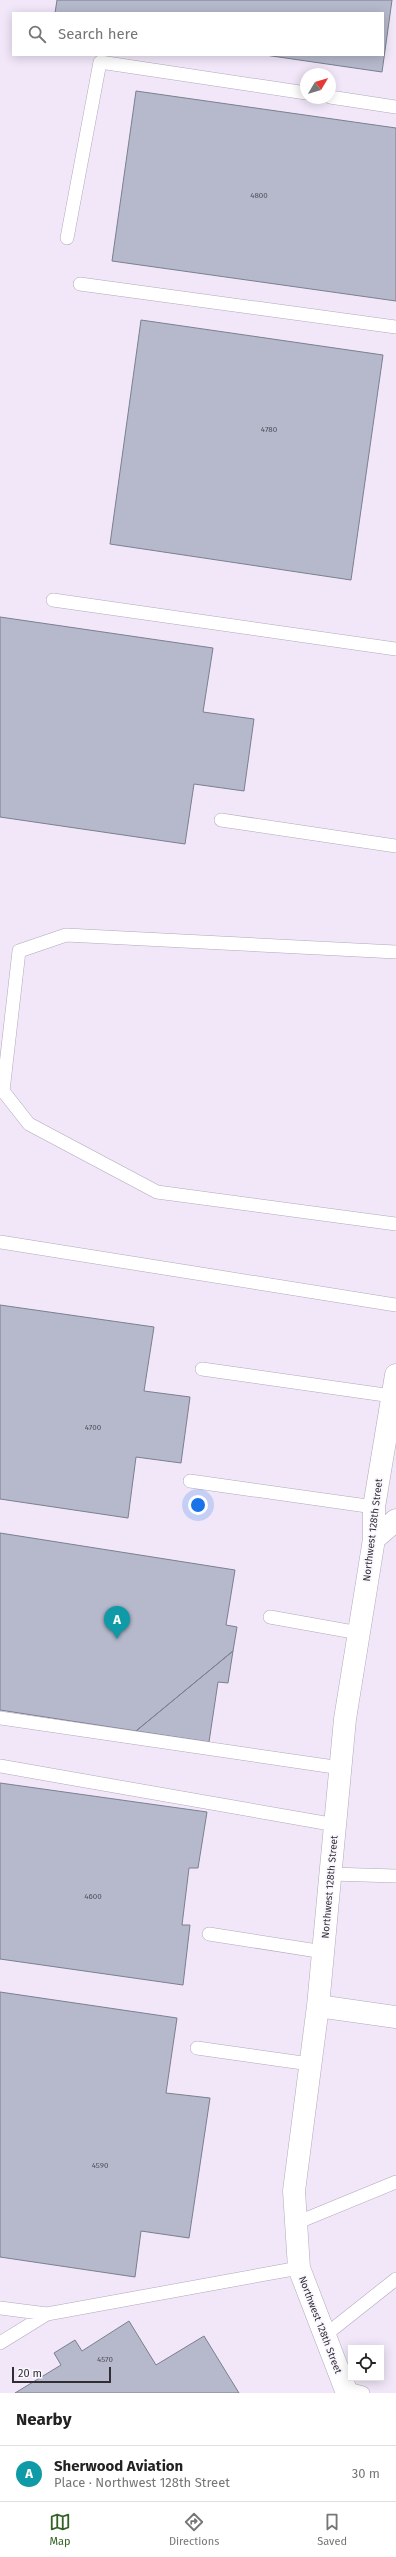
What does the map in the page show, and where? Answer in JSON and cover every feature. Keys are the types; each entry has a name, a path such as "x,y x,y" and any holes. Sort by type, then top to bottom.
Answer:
{"street":[{"name":"Northwest 128th Street","path":"351,2391 324,2336 298,2268 294,2191 324,1952 345,1719 374,1539 374,1507 394,1386"},
{"path":"374,1539 396,1520"},
{"path":"318,2006 396,2017"}],"lane":[{"path":"67,238 100,62 300,92"},
{"path":"336,98 396,107"},
{"path":"80,284 396,327"},
{"path":"53,600 396,649"},
{"path":"222,820 396,846"},
{"path":"396,952 66,935 19,951 3,1091 29,1124 157,1192 396,1224"},
{"path":"0,1242 396,1305"},
{"path":"202,1369 394,1386"},
{"path":"190,1481 374,1507"},
{"path":"270,1618 359,1633"},
{"path":"0,1718 341,1768"},
{"path":"0,1766 336,1825"},
{"path":"331,1874 396,1876"},
{"path":"209,1934 324,1952"},
{"path":"197,2048 310,2064"},
{"path":"296,2223 396,2182"},
{"path":"0,2308 47,2314 298,2268"},
{"path":"324,2336 396,2279"},
{"path":"0,2343 47,2314"}],"building":[{"path":"57,0 392,0 382,72 272,56 384,56 384,12 55,12"},
{"path":"136,91 396,128 396,301 112,261"},
{"path":"141,320 383,355 351,580 110,544"},
{"path":"0,617 213,648 203,712 254,719 244,791 194,784 185,844 0,817"},
{"path":"0,1305 154,1327 144,1391 190,1397 181,1463 136,1457 128,1518 0,1499"},
{"path":"0,1533 235,1570 226,1625 237,1627 233,1651 136,1731 0,1710"},
{"path":"233,1651 228,1683 218,1682 209,1742 136,1731"},
{"path":"0,1783 207,1812 198,1868 189,1868 182,1925 190,1925 183,1985 0,1959"},
{"path":"0,1992 177,2018 166,2093 210,2098 189,2238 141,2231 135,2277 0,2257"},
{"path":"129,2321 156,2365 204,2336 239,2393 15,2393 61,2365 54,2353 75,2340 82,2351"}],"place":[{"name":"Sherwood Aviation","path":"117,1639"}]}
